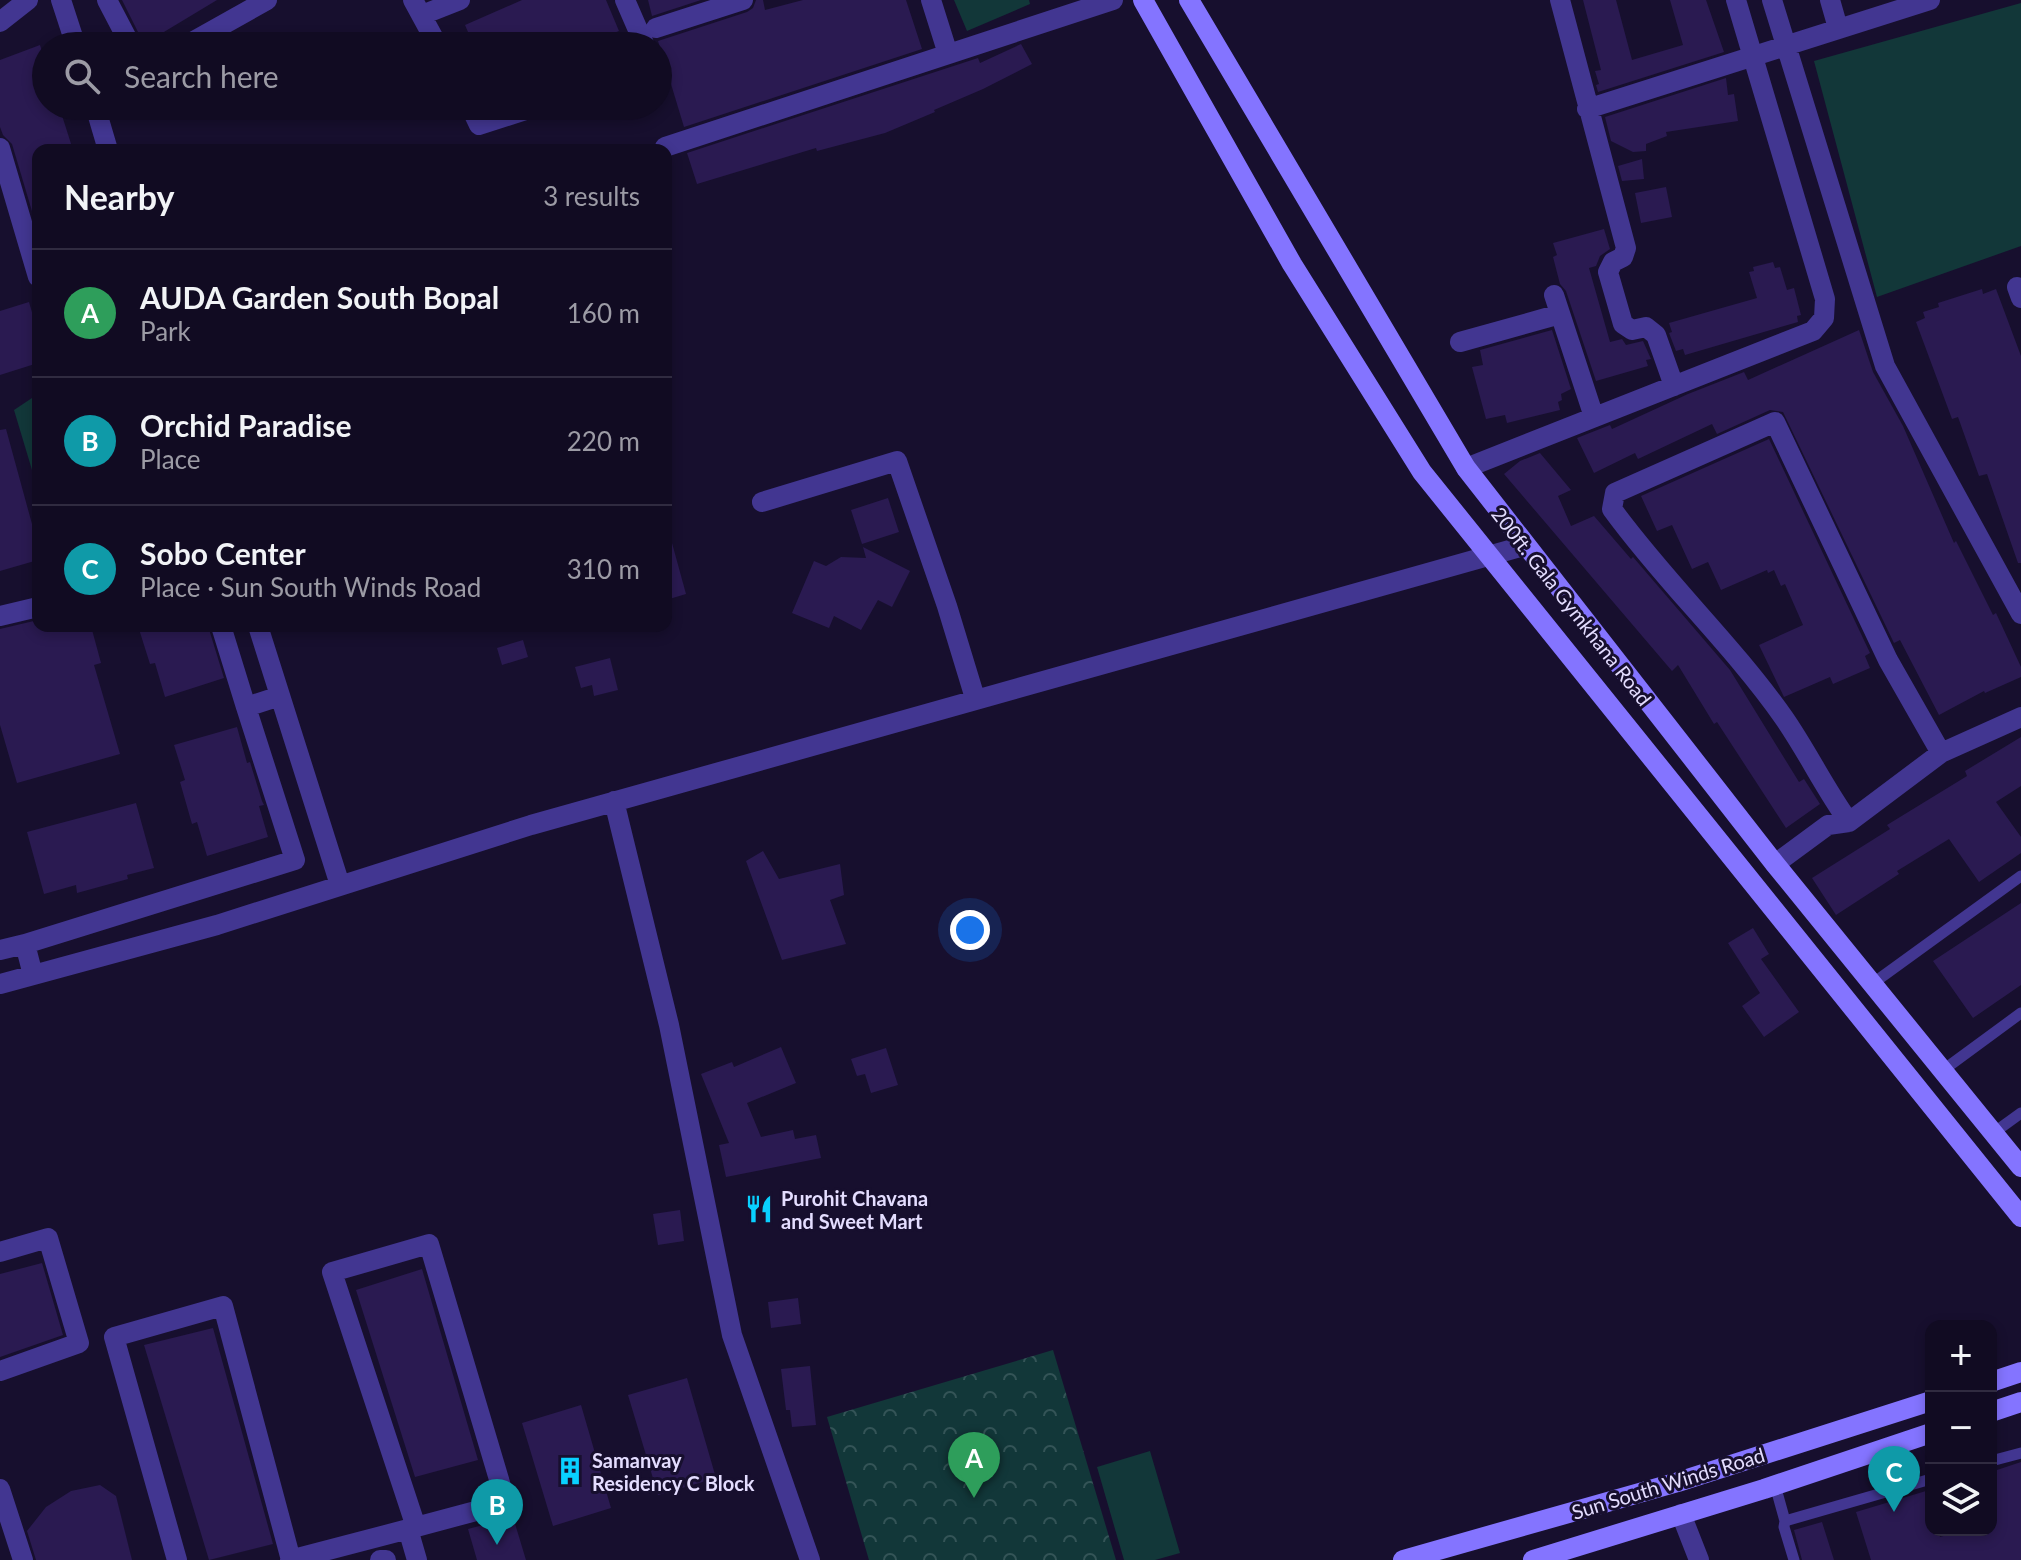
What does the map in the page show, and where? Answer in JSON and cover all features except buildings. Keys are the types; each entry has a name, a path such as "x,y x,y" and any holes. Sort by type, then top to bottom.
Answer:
{"street":[{"path":"0,22 28,0"},
{"path":"61,0 71,32"},
{"path":"107,0 124,32"},
{"path":"210,32 267,0"},
{"path":"431,32 418,8 460,0"},
{"path":"625,0 639,32"},
{"path":"656,28 743,0"},
{"path":"931,0 948,54"},
{"path":"672,145 1113,0"},
{"path":"1143,0 1292,264 1414,459 2021,1217"},
{"name":"200ft. Gala Gymkhana Road","path":"1189,0 1466,468 1775,864 2021,1167"},
{"path":"1560,0 1626,248 1623,257 1613,262 1608,272 1623,324 1632,330 1646,327 1656,335 1674,386"},
{"path":"1466,468 1813,331 1824,318 1825,299 1736,0"},
{"path":"1772,0 1885,366 2021,614"},
{"path":"1830,0 1838,28"},
{"path":"1587,109 1930,0"},
{"path":"99,120 106,144"},
{"path":"477,120 479,125 495,120"},
{"path":"0,148 32,257"},
{"path":"1460,342 1557,305 1594,417"},
{"path":"1849,822 1825,789 1785,720 1612,509 1615,493 1775,422 1888,660 1941,753"},
{"path":"762,502 897,461 975,698"},
{"path":"0,984 217,925 614,801 1524,546"},
{"path":"0,616 32,608"},
{"path":"0,950 295,860 223,632"},
{"path":"260,632 340,885"},
{"path":"246,707 280,696"},
{"path":"1775,864 1828,825 1849,822 1941,753 2021,717"},
{"path":"614,801 669,1025 732,1335 810,1560"},
{"path":"25,944 33,975"},
{"path":"0,1252 48,1238 79,1343 0,1371"},
{"path":"177,1560 114,1337 223,1306 290,1560 412,1528 506,1503 429,1244 332,1272 412,1528 417,1560"},
{"path":"1997,1380 2021,1372"},
{"path":"1997,1410 2021,1402"},
{"name":"Sun South Winds Road","path":"1403,1560 1678,1482 1925,1403"},
{"path":"1533,1560 1925,1435"},
{"path":"0,1489 23,1560"},
{"path":"1681,1514 1699,1560"},
{"path":"380,1560 386,1560"}],"lane":[{"path":"1872,984 2021,876"},
{"path":"1942,1071 2021,1013"},
{"path":"1992,1134 2021,1113"},
{"path":"1997,1459 2021,1453"},
{"path":"1785,1521 1925,1481"},
{"path":"1775,1485 1794,1560"}],"green space":[{"path":"954,0 1029,0 1030,4 967,31"},
{"path":"2021,3 2021,246 1877,297 1814,61"},
{"path":"32,398 32,470 14,410"},
{"path":"1053,1350 1116,1560 869,1560 827,1417"},
{"path":"1150,1451 1180,1553 1155,1560 1124,1560 1097,1467"}],"place":[{"name":"Purohit Chavana and Sweet Mart","path":"759,1209"},
{"name":"Samanvay Residency C Block","path":"570,1471"},
{"name":"AUDA Garden South Bopal","path":"974,1498"},
{"name":"Sobo Center","path":"1894,1512"},
{"name":"Orchid Paradise","path":"497,1545"}]}
